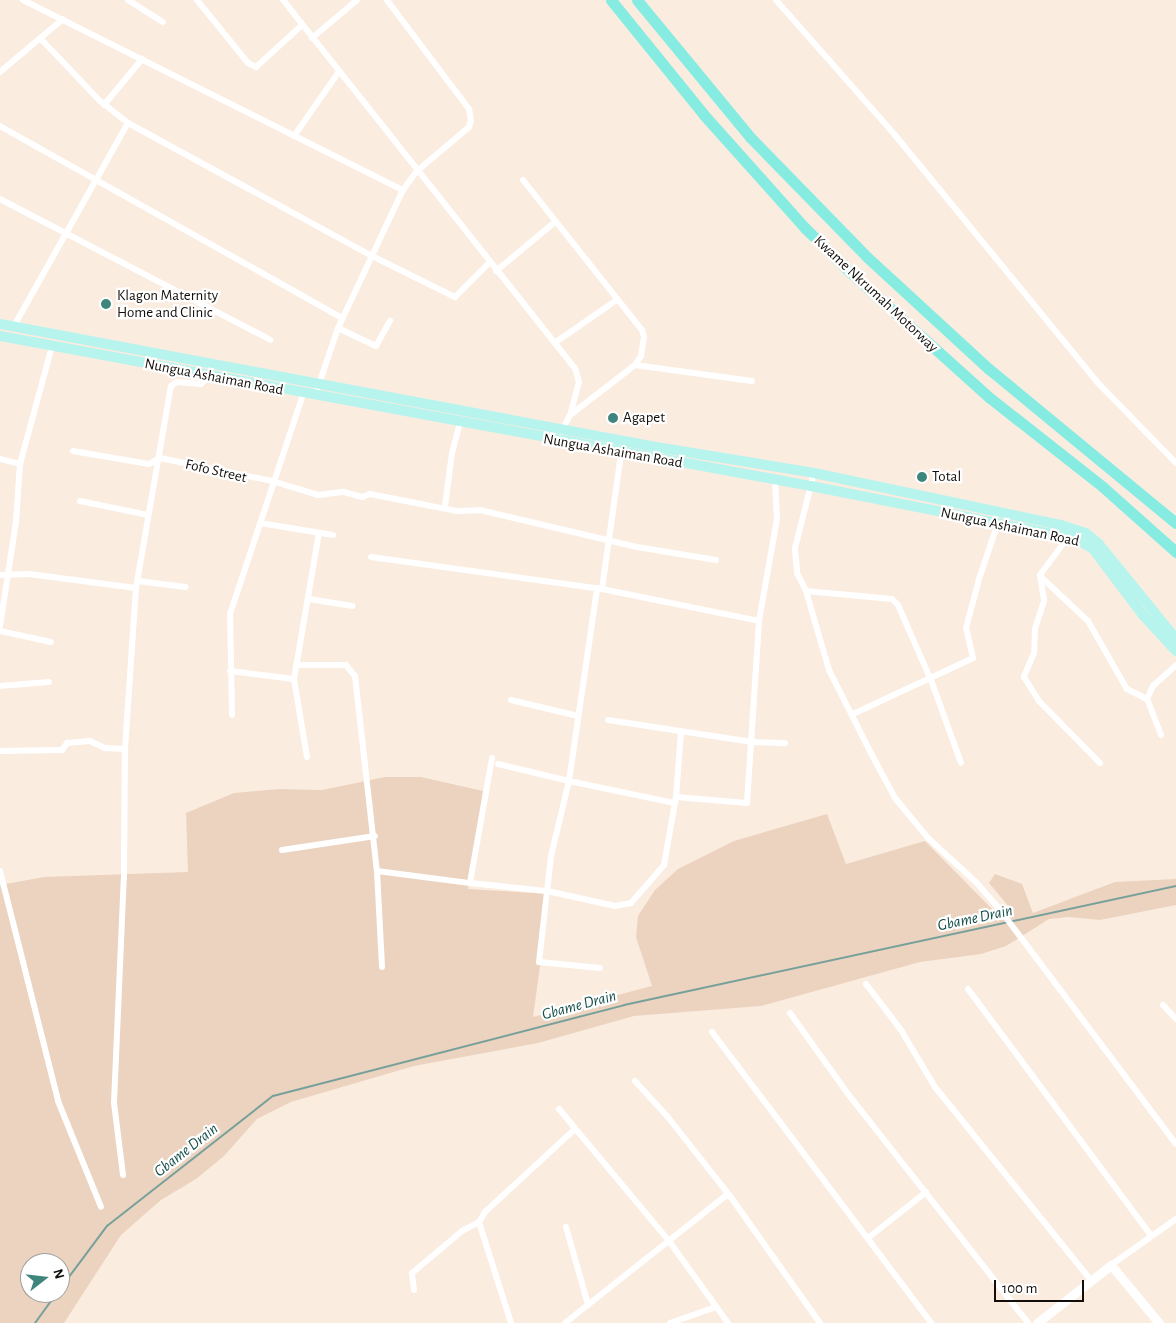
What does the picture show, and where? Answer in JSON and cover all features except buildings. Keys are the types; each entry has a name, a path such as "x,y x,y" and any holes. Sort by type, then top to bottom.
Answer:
{"highway":[{"name":"Kwame Nkrumah Motorway","path":"610,0 710,122 805,228 851,273 990,398 1103,487 1176,552"},
{"name":"Kwame Nkrumah Motorway","path":"637,0 750,137 867,257 989,369 1176,523"}],"main road":[{"name":"Nungua Ashaiman Road","path":"0,324 562,429 814,473 1048,522 1086,533 1107,552 1176,639"},
{"name":"Nungua Ashaiman Road","path":"0,336 621,453 811,486 1068,537 1093,549 1143,614 1176,651"}],"street":[{"path":"23,0 403,190"},
{"path":"128,0 163,22"},
{"path":"197,0 248,63 256,67 302,25"},
{"path":"282,0 489,263 556,342 579,377 570,415 557,441"},
{"path":"312,38 357,0"},
{"path":"315,396 317,382 342,318 403,190 417,171 469,127 471,115 387,0"},
{"path":"776,0 895,135 1098,383 1176,463"},
{"path":"1,69 63,19"},
{"path":"40,38 104,105 128,123 372,256 455,297 489,263"},
{"path":"104,105 142,59"},
{"path":"294,136 338,73"},
{"path":"14,326 128,123"},
{"path":"0,126 342,318"},
{"path":"523,180 618,299 644,337 641,356 635,365 570,415"},
{"path":"0,199 64,235 271,340"},
{"path":"496,271 556,221"},
{"path":"556,342 618,299"},
{"path":"338,328 376,346 390,321"},
{"path":"0,626 16,522 20,464 52,346"},
{"path":"635,365 752,381"},
{"path":"123,1175 114,1103 124,878 124,749 137,585 171,386 177,382 202,384 209,376"},
{"path":"232,715 230,614 260,524 272,481 303,394"},
{"path":"445,506 452,453 460,423"},
{"path":"73,451 148,464 160,458"},
{"path":"600,968 539,962 546,891 569,781 621,453"},
{"name":"Fofo Street","path":"160,458 272,481 318,495 344,492 362,497 370,494 445,506 457,511 489,512 608,540 716,560"},
{"path":"0,459 20,464"},
{"path":"814,473 795,548 797,573 806,591 829,670 896,798 928,838 976,882 1001,911 1176,1144"},
{"path":"498,764 569,781 675,800 747,803 760,621 777,519 775,480"},
{"path":"80,501 148,515"},
{"path":"852,714 931,680 973,658 966,628 978,579 998,523"},
{"path":"260,524 333,535"},
{"path":"307,756 294,680 319,533"},
{"path":"1068,537 1040,575 1044,601 1035,629 1034,653 1024,672 1025,680 1039,701 1100,763"},
{"path":"371,557 600,588 760,621"},
{"path":"0,575 29,574 137,585 186,587"},
{"path":"1040,575 1088,621 1127,689 1147,699 1161,735"},
{"path":"806,591 892,599 903,614 931,680 961,763"},
{"path":"309,599 352,606"},
{"path":"0,631 51,642"},
{"path":"296,665 346,665 355,676 374,836 382,967"},
{"path":"1147,699 1153,686 1176,665"},
{"path":"230,672 294,680"},
{"path":"0,686 49,682"},
{"path":"512,700 578,716"},
{"path":"608,720 752,742 785,743"},
{"path":"377,871 546,891 615,906 631,903 664,864 675,800 681,732"},
{"path":"0,750 62,750 68,743 90,741 105,748 124,749"},
{"path":"470,883 492,758"},
{"path":"282,850 374,836"},
{"path":"0,871 58,1101 102,1207"},
{"path":"866,984 901,1030 936,1087 1092,1280"},
{"path":"968,989 1151,1235"},
{"path":"1163,1005 1176,1019"},
{"path":"790,1013 848,1094 1028,1323"},
{"path":"712,1032 932,1323"},
{"path":"635,1081 667,1116 730,1196 820,1323"},
{"path":"559,1109 669,1241 728,1323"},
{"path":"414,1290 412,1273 462,1232 479,1222 485,1212 576,1129"},
{"path":"868,1238 926,1192"},
{"path":"565,1323 572,1321 588,1305 725,1196 730,1196"},
{"path":"1037,1323 1151,1235 1176,1219"},
{"path":"479,1222 511,1323"},
{"path":"566,1227 588,1305"},
{"path":"1112,1265 1159,1323"},
{"path":"670,1323 716,1307"}],"shaded area":[{"path":"385,777 421,777 483,791 468,889 550,894 533,1017 652,986 636,937 638,916 655,890 678,869 734,841 827,814 846,864 925,841 996,913 1010,908 989,883 995,874 1022,884 1033,913 1115,882 1176,879 1176,905 1100,920 1069,917 1049,919 1006,946 981,954 920,962 761,1006 634,1016 538,1043 414,1066 291,1102 257,1119 224,1156 196,1179 161,1200 121,1235 64,1323 0,1323 0,885 44,877 188,872 186,813 234,793 279,789 322,790"}],"waterway":[{"name":"Gbame Drain","path":"70,1276 107,1226 273,1096 624,1005 1176,886"},
{"name":"Gbame Drain","path":"35,1323 50,1303"}],"place":[{"name":"Klagon Maternity Home and Clinic","path":"106,304"},
{"name":"Agapet","path":"613,418"},
{"name":"Total","path":"922,477"}]}
